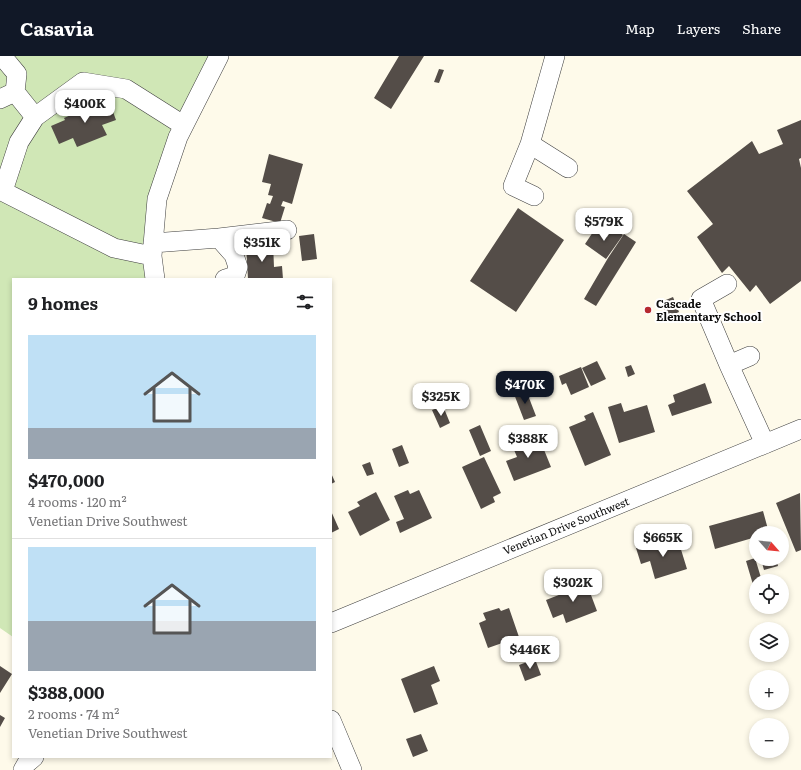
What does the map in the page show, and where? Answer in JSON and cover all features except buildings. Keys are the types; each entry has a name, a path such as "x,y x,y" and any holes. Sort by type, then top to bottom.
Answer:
{"street":[{"path":"2,56 17,74 8,96 35,117"},
{"path":"155,278 152,250 157,199 183,125 219,56"},
{"path":"534,196 514,186 530,144 555,56"},
{"path":"183,125 126,89 83,82 35,117 19,142 1,191 114,248 152,250 219,238 287,230"},
{"path":"530,144 568,168"},
{"path":"219,238 234,255 238,267 235,276 228,278"},
{"path":"727,284 702,299 729,365 765,444"},
{"path":"729,365 750,356"},
{"name":"Venetian Drive Southwest","path":"332,623 801,429"},
{"path":"332,722 352,770"},
{"path":"23,770 27,763 33,758"}],"green space":[{"path":"0,56 216,56 161,190 152,278 12,278 12,636 0,628"}],"place":[{"name":"Cascade Elementary School","path":"648,310"}]}
